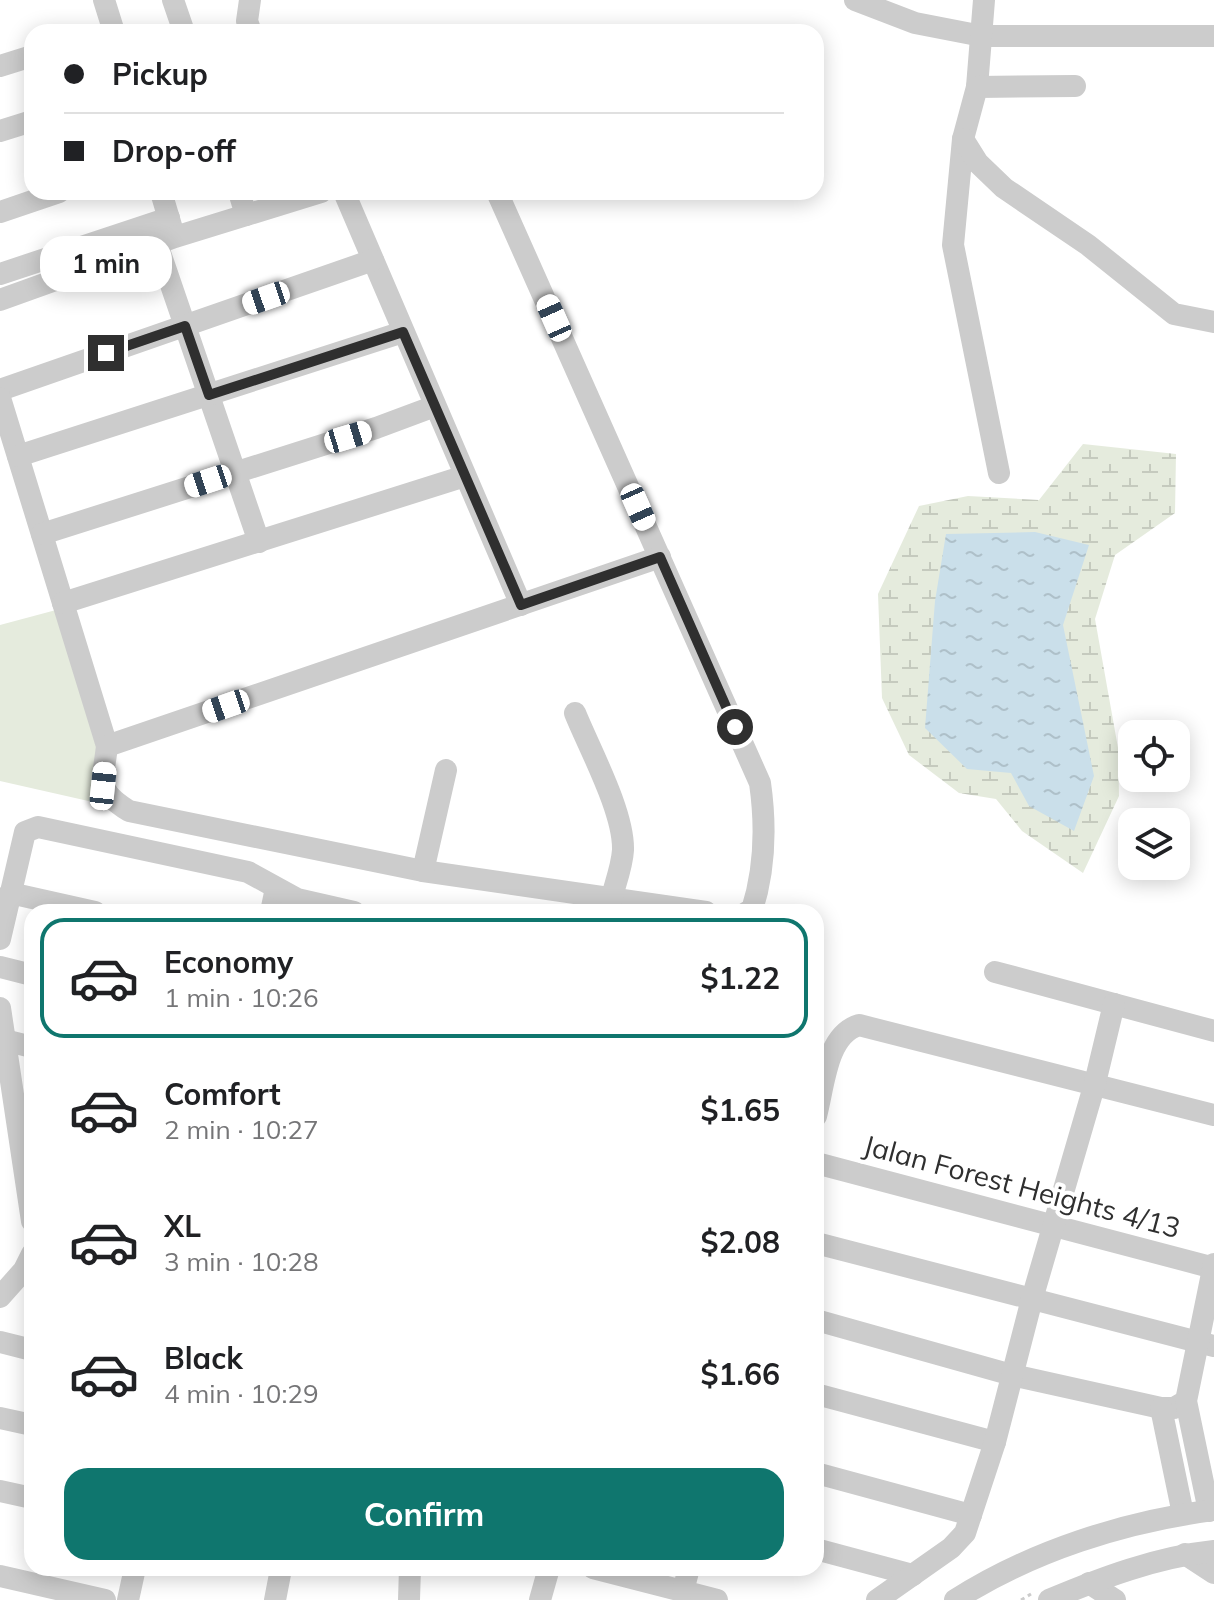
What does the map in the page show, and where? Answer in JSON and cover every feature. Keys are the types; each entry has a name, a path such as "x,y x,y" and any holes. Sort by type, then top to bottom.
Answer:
{"street":[{"path":"104,0 109,24"},
{"path":"173,0 181,24"},
{"path":"248,24 250,0"},
{"path":"855,0 915,23 982,36 1214,36"},
{"path":"984,0 977,87 963,139 953,245 999,473"},
{"path":"0,66 24,58"},
{"path":"977,87 1075,86"},
{"path":"0,131 24,124"},
{"path":"963,139 978,163 1004,188 1088,245 1174,314 1214,322"},
{"path":"0,212 35,200"},
{"path":"162,200 185,326 259,542"},
{"path":"241,200 246,215"},
{"path":"0,274 246,215 291,200"},
{"path":"347,200 521,605"},
{"path":"501,200 760,783 765,818 758,891 754,904"},
{"path":"0,300 167,233"},
{"path":"0,390 373,260"},
{"path":"18,456 403,332"},
{"path":"0,398 107,746 103,786 111,799 129,811 423,871 643,904"},
{"path":"42,534 435,406"},
{"path":"63,603 465,476"},
{"path":"107,746 660,557"},
{"path":"575,713 622,834 623,853 611,900"},
{"path":"423,871 446,770"},
{"path":"0,939 25,832 38,827 248,872 297,899 319,904"},
{"path":"273,904 276,888"},
{"path":"10,893 59,904"},
{"path":"0,967 24,973"},
{"path":"995,972 1214,1031"},
{"path":"877,1600 951,1548 965,1533 995,1442 1114,1004"},
{"path":"0,1008 4,1040 24,1124"},
{"path":"824,1085 833,1050 841,1035 859,1025 1214,1115"},
{"path":"4,1040 24,1045"},
{"name":"Jalan Forest Heights 4/13","path":"824,1165 1214,1266"},
{"path":"824,1245 1206,1344"},
{"path":"955,1600 1010,1567 1045,1552 1183,1514 1212,1510 1186,1401 1206,1344 1214,1266"},
{"path":"0,1297 24,1271"},
{"path":"824,1322 1012,1375 1161,1408 1174,1408 1186,1401"},
{"path":"0,1342 24,1348"},
{"path":"824,1396 995,1442"},
{"path":"1161,1408 1183,1514"},
{"path":"0,1418 24,1423"},
{"path":"824,1475 971,1515"},
{"path":"0,1491 24,1496"},
{"path":"824,1551 913,1575"},
{"path":"1049,1600 1089,1583 1185,1554 1214,1551"},
{"path":"1185,1554 1214,1573"},
{"path":"0,1576 105,1600"},
{"path":"128,1600 133,1576"},
{"path":"275,1600 279,1576"},
{"path":"409,1600 410,1576"},
{"path":"540,1600 547,1576"},
{"path":"624,1576 717,1600"},
{"path":"683,1591 687,1576"},
{"path":"1089,1583 1115,1600"}],"green space":[{"path":"1083,444 1176,454 1175,513 1115,555 1095,619 1118,748 1119,796 1083,873 1022,831 996,799 959,793 909,755 882,698 878,594 919,506 968,496 1039,500"},
{"path":"56,610 100,746 106,805 0,781 0,625"}],"water":[{"path":"1035,532 1089,545 1063,625 1094,776 1074,831 1029,806 1011,773 967,769 925,728 935,601 946,534"}],"route":[{"path":"106,353 185,326 209,395 403,332 521,605 660,557 735,727"}]}
